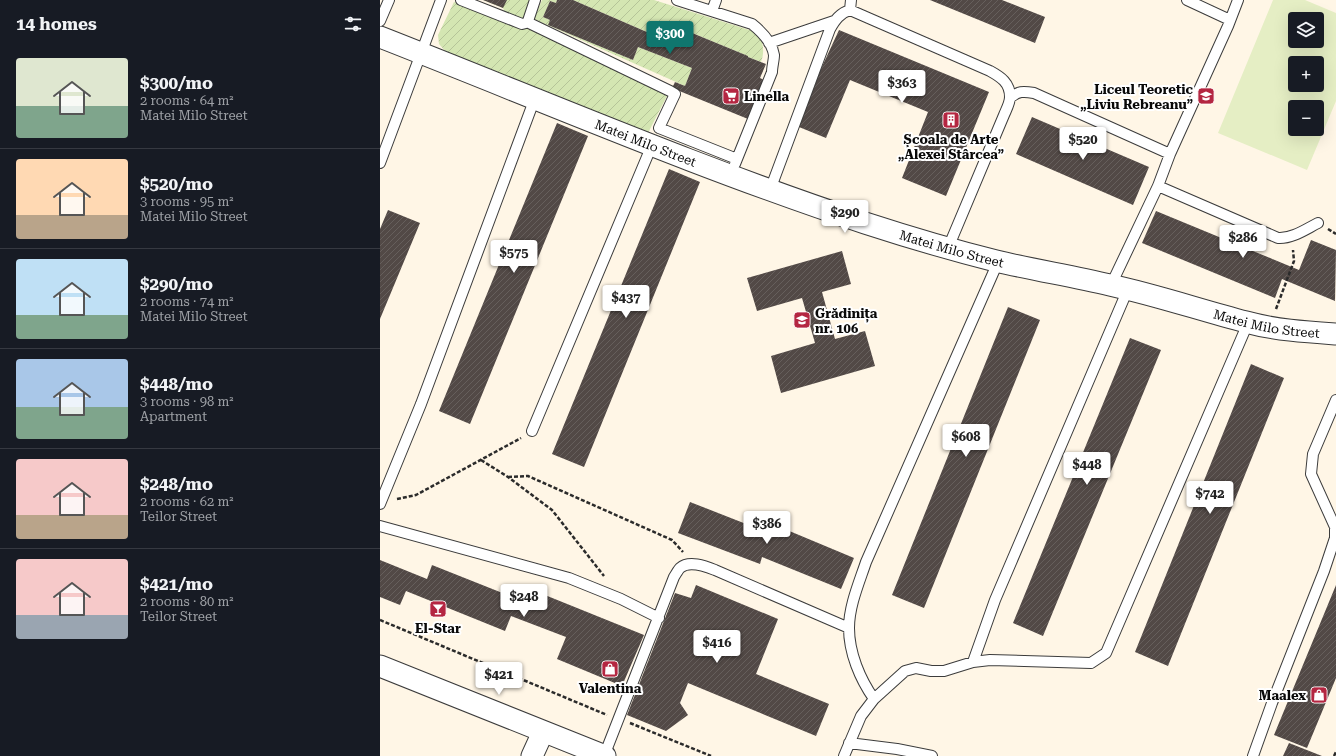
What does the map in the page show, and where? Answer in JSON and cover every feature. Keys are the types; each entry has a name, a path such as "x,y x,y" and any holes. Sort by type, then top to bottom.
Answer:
{"street":[{"name":"Matei Milo Street","path":"380,37 652,145 734,167 770,190 866,224 998,262 1119,287 1194,306 1248,323 1291,330 1336,334"},
{"path":"380,666 604,756"},
{"path":"532,756 543,732"}],"lane":[{"path":"380,20 389,0"},
{"path":"380,163 441,0"},
{"path":"461,0 515,22 522,24 527,22 675,94 659,128 734,167 772,72 774,56 769,43 762,32 752,24 677,0"},
{"path":"527,22 535,0"},
{"path":"712,11 716,0"},
{"path":"1187,0 1230,20"},
{"path":"973,662 995,600 1170,154 1238,0"},
{"path":"769,43 834,21 851,5 1001,77 1007,85 1010,98"},
{"path":"770,190 834,21"},
{"path":"948,248 1010,98 1016,93 1022,91 1034,93 1170,154"},
{"path":"380,503 421,404 535,98"},
{"path":"532,431 652,145"},
{"path":"1158,186 1278,238 1292,236 1318,223"},
{"path":"874,699 864,685 852,651 849,628 851,612 866,562 998,262"},
{"path":"844,756 861,716 874,699 905,671 916,668 944,670 973,662 990,660 1091,663 1106,653 1248,323"},
{"path":"1253,756 1324,571 1335,538 1335,527 1311,474 1313,454 1336,400"},
{"path":"380,526 569,578 621,599 659,618"},
{"path":"604,756 674,577 680,568 687,564 695,564 715,570 849,628"},
{"path":"849,743 898,749 932,756"}],"path":[{"path":"1269,326 1294,261 1292,236"},
{"path":"380,503 416,495 532,431"},
{"path":"481,460 508,477 552,510 621,599"},
{"path":"508,477 528,476 672,540 695,564"},
{"path":"380,620 711,756"},
{"path":"1334,756 1336,752"}],"green space":[{"path":"483,0 531,0 524,21 506,15 503,8"},
{"path":"542,0 557,0 556,3 550,1 543,17 550,20 549,25 633,60 638,47 692,68 685,86 534,19"},
{"path":"573,0 654,0 759,33 763,48 761,62 663,21 656,36"},
{"path":"1273,0 1305,0 1336,13 1336,101 1324,130 1324,100 1288,100 1288,136 1321,136 1307,170 1218,133"},
{"path":"454,2 524,27 668,94 648,133 446,52 439,44 438,35"}],"building":[{"path":"483,0 507,0 503,8"},
{"path":"557,0 573,0 656,36 663,21 766,64 760,78 764,80 748,119 672,88 675,82 685,86 692,68 638,47 633,60 548,25 550,20 543,17 550,1 556,3"},
{"path":"930,0 1002,0 1045,17 1035,43"},
{"name":"Școala de Arte „Alexei Stârcea”","path":"839,30 989,92 946,196 902,178 928,112 850,80 826,138 799,127 820,71"},
{"path":"1032,117 1149,167 1133,205 1016,154"},
{"path":"557,123 588,136 470,424 439,411"},
{"path":"669,169 700,182 584,467 552,454"},
{"path":"388,210 420,223 380,319 380,229"},
{"path":"1156,211 1299,270 1311,240 1336,250 1335,301 1282,279 1275,298 1142,243"},
{"path":"842,251 851,284 822,292 835,339 865,331 875,366 781,393 771,356 815,343 802,298 757,311 747,278"},
{"path":"1008,307 1040,320 924,608 892,595"},
{"path":"1130,338 1161,350 1043,636 1013,623"},
{"path":"1251,364 1284,378 1168,666 1135,652"},
{"path":"690,502 772,534 775,525 854,558 841,589 762,557 760,564 678,533"},
{"path":"380,560 427,579 432,565 530,604 535,591 644,635 622,686 557,659 566,637 511,616 505,631 406,591 400,605 380,597"},
{"path":"696,585 778,619 756,674 829,704 816,736 688,683 680,703 688,715 666,731 627,715 675,593 691,598"},
{"path":"1336,585 1336,678 1307,748 1274,735"},
{"path":"1289,743 1322,756 1283,756"}],"place":[{"name":"Linella","path":"731,96"},
{"name":"Liceul Teoretic „Liviu Rebreanu”","path":"1206,96"},
{"name":"Școala de Arte „Alexei Stârcea”","path":"951,120"},
{"name":"Grădinița nr. 106","path":"802,320"},
{"name":"El-Star","path":"438,609"},
{"name":"Valentina","path":"610,669"},
{"name":"Maalex","path":"1319,695"}]}
